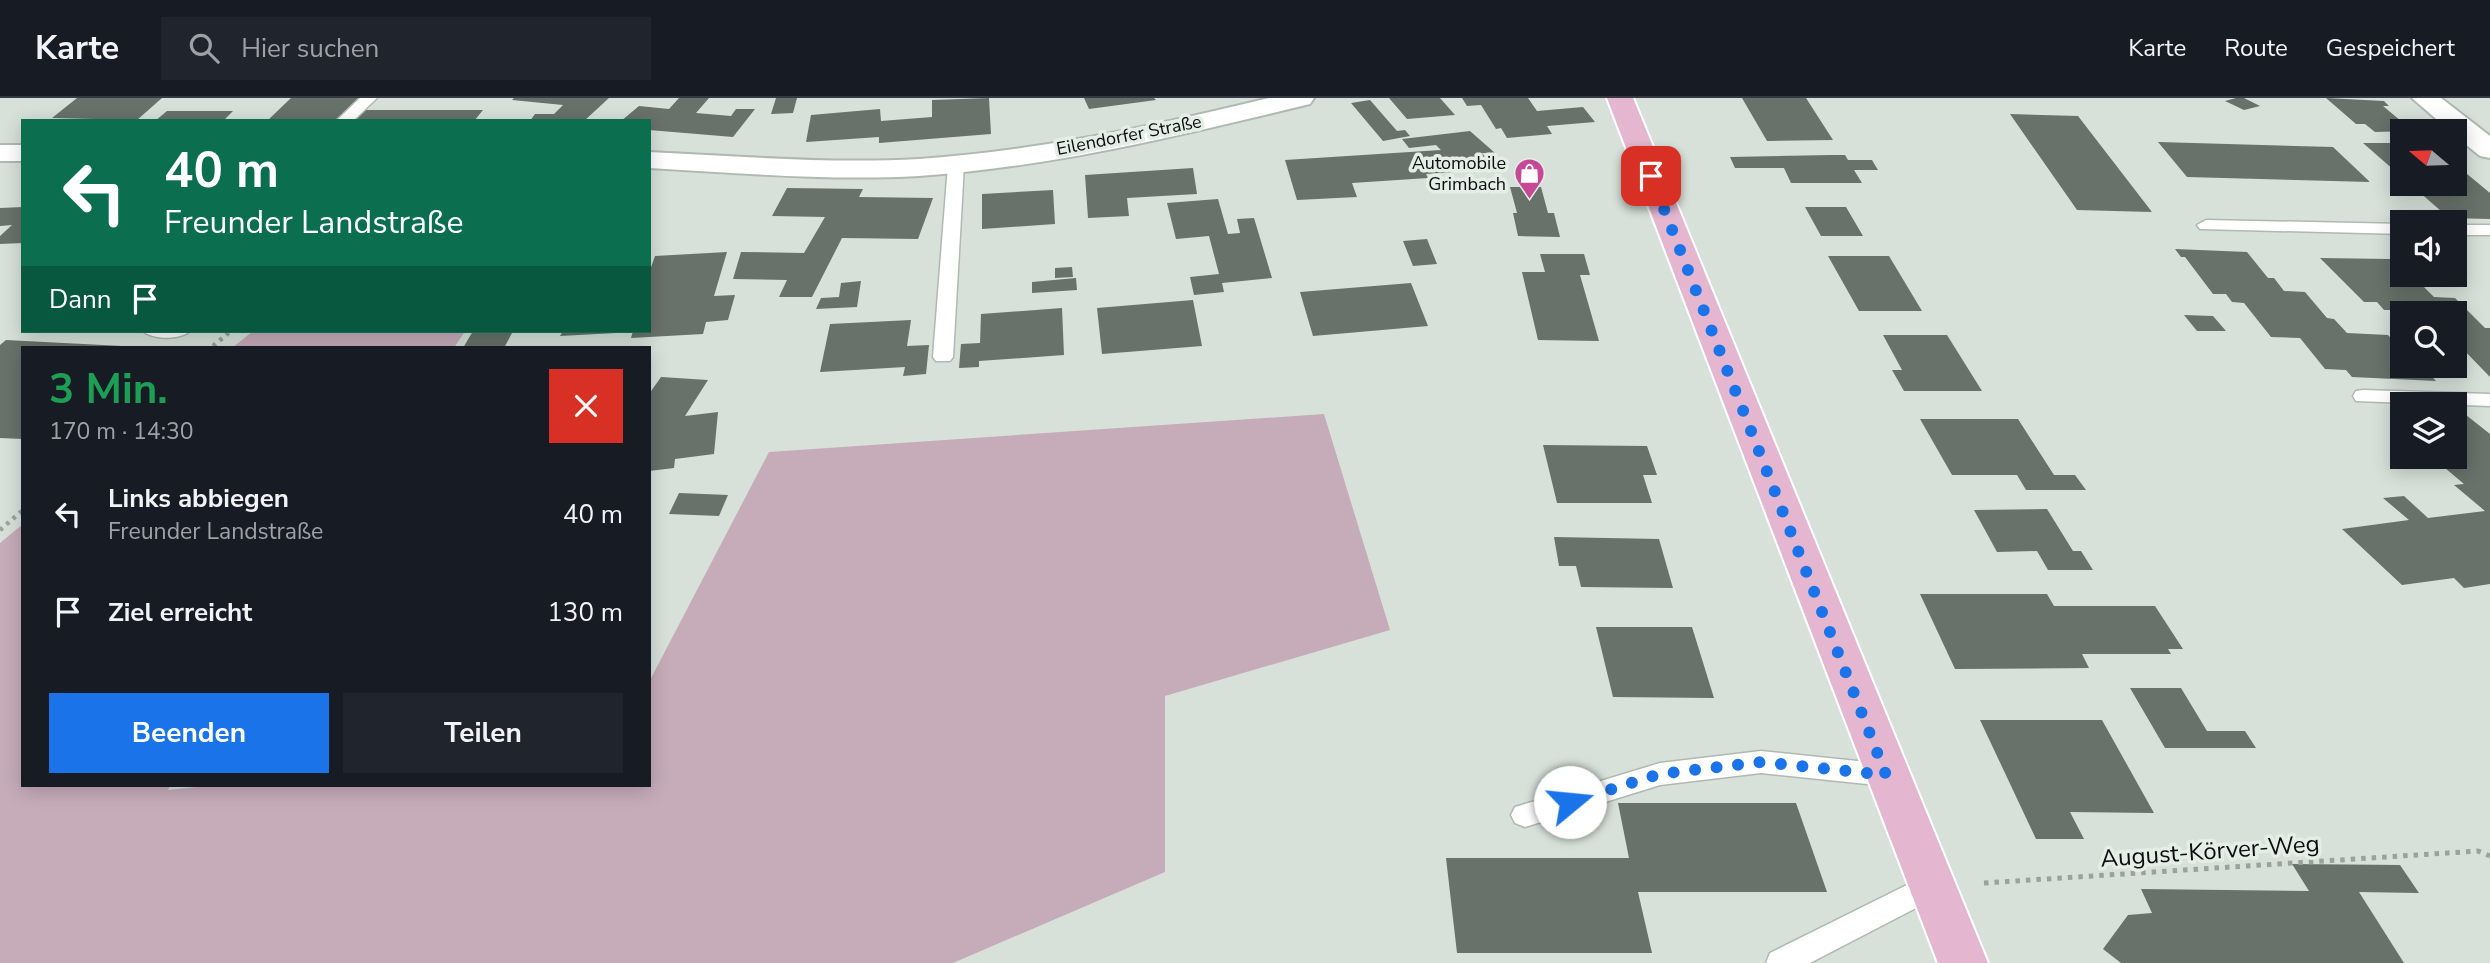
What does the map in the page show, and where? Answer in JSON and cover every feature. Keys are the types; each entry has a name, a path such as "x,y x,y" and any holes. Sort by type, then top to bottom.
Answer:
{"main road":[{"path":"1620,98 1886,775 1963,963"}],"street":[{"name":"Eilendorfer Straße","path":"651,160 844,169 956,165 1097,144 1301,98"},
{"path":"2425,98 2490,150"},
{"path":"0,153 21,153"}],"lane":[{"path":"346,119 369,98"},
{"path":"943,357 956,165"},
{"path":"2206,225 2390,229"},
{"path":"2467,230 2490,230"},
{"path":"2363,396 2490,400"},
{"path":"1525,815 1660,774 1761,762 1886,775"},
{"path":"1781,963 1931,886"}],"path":[{"path":"213,346 229,333"},
{"path":"0,530 21,512"},
{"name":"August-Körver-Weg","path":"1931,886 2478,850 2490,856"}],"shaded area":[{"path":"251,333 464,333 455,346 234,346"},
{"path":"1324,414 1390,630 1165,696 1165,872 953,963 0,963 0,543 21,526 21,787 170,787 168,790 196,787 651,787 651,678 769,452"}],"building":[{"path":"77,98 162,98 138,119 52,118"},
{"path":"291,98 359,98 339,119 269,119"},
{"path":"609,98 586,119 531,119 535,114 554,114 563,105 512,100"},
{"path":"679,98 709,98 696,113 731,116 736,109 755,109 733,137 651,130 651,119 623,119 639,106 669,109"},
{"path":"776,98 797,98 793,113 771,114"},
{"path":"989,98 991,134 879,143 879,137 806,142 811,115 880,109 881,121 932,117 932,100"},
{"path":"1084,98 1154,98 1156,100 1089,109"},
{"path":"1389,98 1440,98 1455,115 1407,119"},
{"path":"1462,98 1528,98 1537,111 1583,107 1595,122 1547,126 1552,134 1507,138 1501,128 1496,129 1481,105 1467,106"},
{"path":"1742,98 1806,98 1833,140 1767,141"},
{"path":"2244,98 2260,106 2244,110 2225,101"},
{"path":"2326,98 2384,101 2389,106 2383,106 2399,119 2390,119 2390,132 2375,132 2365,124 2356,124"},
{"path":"1370,100 1397,131 1405,130 1410,136 1383,141 1351,103"},
{"path":"364,110 483,110 476,119 355,119"},
{"path":"167,111 233,111 225,119 157,119"},
{"path":"2010,114 2078,116 2152,212 2077,210"},
{"path":"1470,131 1495,153 1482,153 1494,169 1426,174 1428,178 1352,183 1357,197 1297,200 1285,160 1441,150 1436,145 1409,148 1402,139"},
{"path":"2158,142 2333,147 2370,182 2187,177"},
{"path":"2363,143 2390,143 2390,167"},
{"path":"1845,155 1848,160 1872,160 1878,170 1854,170 1862,183 1791,183 1784,168 1735,168 1730,157"},
{"path":"1193,168 1197,194 1127,198 1129,216 1088,218 1085,175"},
{"path":"2468,175 2490,193 2490,219 2467,218 2467,210 2440,210 2424,196 2468,196"},
{"name":"Automobile Grimbach","path":"1510,187 1541,187 1548,213 1554,213 1560,237 1518,236 1513,213 1517,213"},
{"path":"787,188 863,189 859,197 933,198 918,239 842,238 812,297 779,297 787,280 733,279 741,252 804,253 825,217 772,216"},
{"path":"1053,190 1055,224 982,229 982,194"},
{"path":"1218,199 1228,234 1240,233 1237,219 1254,218 1272,278 1222,283 1224,292 1194,295 1190,277 1219,274 1209,236 1176,239 1167,203"},
{"path":"21,207 21,243 0,244 0,236 12,225 0,226 0,208"},
{"path":"1805,207 1846,207 1863,236 1821,236"},
{"path":"1427,239 1437,264 1413,266 1403,241"},
{"path":"2175,249 2247,252 2268,278 2274,278 2284,291 2305,292 2327,318 2334,319 2347,333 2388,335 2390,378 2433,378 2436,381 2352,377 2346,370 2325,369 2300,338 2271,337 2244,303 2232,302 2226,294 2213,294 2185,257 2181,257"},
{"path":"727,252 714,296 735,295 728,320 706,322 703,334 631,338 632,333 651,333 651,267 655,256"},
{"path":"1540,254 1584,254 1590,275 1580,275 1599,341 1538,340 1522,272 1545,272"},
{"path":"1828,256 1889,256 1922,311 1859,311"},
{"path":"2320,258 2390,259 2390,287 2424,287 2434,297 2455,298 2458,301 2390,301 2390,310 2384,310 2377,302 2364,302"},
{"path":"1072,267 1073,277 1055,278 1055,268"},
{"path":"1076,278 1077,290 1032,293 1032,282"},
{"path":"861,281 857,307 816,309 821,298 839,297 841,283"},
{"path":"1411,283 1428,326 1313,336 1300,292"},
{"path":"1193,300 1202,346 1102,354 1097,308"},
{"path":"1062,308 1064,355 979,361 979,367 959,368 961,344 980,343 981,314"},
{"path":"2467,310 2485,328 2490,328 2490,377 2467,353"},
{"path":"2184,315 2213,316 2226,331 2197,331"},
{"path":"911,320 907,346 929,345 926,374 903,376 905,367 820,372 830,324"},
{"path":"472,333 512,333 505,346 464,346"},
{"path":"562,333 616,333 560,336"},
{"path":"1883,335 1947,335 1982,391 1904,391 1892,370 1902,370"},
{"path":"6,340 122,346 21,346 21,439 0,438 0,345"},
{"path":"661,377 708,380 685,416 718,412 714,454 675,459 674,468 651,471 651,391"},
{"path":"2467,416 2490,434 2490,584 2464,588 2454,578 2402,585 2342,529 2409,520 2383,498 2404,496 2428,518 2485,511 2454,485 2464,484 2446,469 2467,469"},
{"path":"1920,419 2018,419 2054,475 2075,475 2086,490 2026,490 2017,475 1952,475"},
{"path":"1543,445 1647,446 1657,475 1643,475 1652,503 1557,503"},
{"path":"679,493 728,495 719,516 669,514"},
{"path":"2047,509 2073,551 2081,551 2093,570 2048,570 2037,551 1997,552 1974,510"},
{"path":"1554,537 1659,539 1673,588 1581,587 1576,566 1559,566"},
{"path":"1920,594 2047,594 2054,606 2155,606 2183,649 2168,649 2171,654 2082,654 2089,668 1955,669"},
{"path":"1596,627 1692,627 1714,698 1613,697"},
{"path":"2130,688 2181,688 2207,731 2245,731 2256,748 2165,748"},
{"path":"1980,720 2102,720 2154,813 2070,812 2084,839 2036,839"},
{"path":"1618,803 1796,803 1827,892 1638,892 1652,953 1457,953 1446,858 1629,858"},
{"path":"2292,864 2400,865 2419,893 2359,892 2404,963 2121,963 2103,949 2128,915 2152,913 2141,889 2309,891"}],"place":[{"name":"Automobile Grimbach","path":"1529,200"}],"route":[{"path":"1570,802 1660,774 1761,762 1886,775 1651,176"}]}
